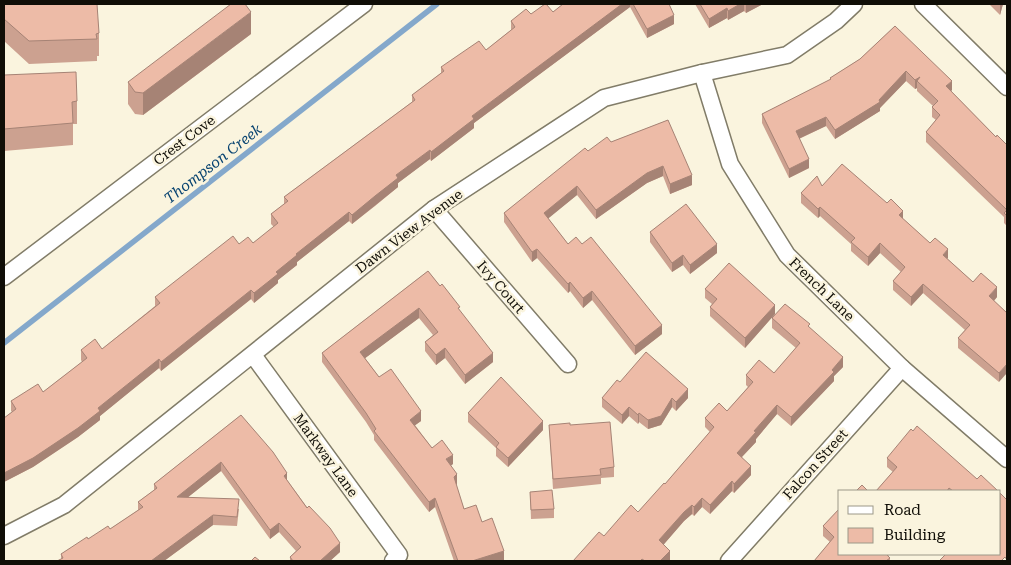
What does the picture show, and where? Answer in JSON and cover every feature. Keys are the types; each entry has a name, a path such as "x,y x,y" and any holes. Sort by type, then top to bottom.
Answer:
{"street":[{"name":"Crest Cove","path":"4,277 364,4"},
{"name":"Dawn View Avenue","path":"4,536 64,505 434,209 604,98 702,73 787,55 836,21 854,4"},
{"path":"924,4 1007,87"},
{"name":"French Lane","path":"702,73 730,164 787,255 902,368 1007,459"},
{"name":"Ivy Court","path":"434,209 568,364"},
{"name":"Markway Lane","path":"253,355 396,558"},
{"name":"Falcon Street","path":"729,561 902,368"}],"building":[{"path":"4,4 97,4 99,33 96,34 97,39 29,41 4,19"},
{"path":"231,4 245,4 251,12 143,93 135,92 128,82"},
{"path":"545,4 553,12 563,4 622,4 472,116 474,119 431,152 430,150 396,175 398,178 352,215 349,212 296,254 276,272 278,274 254,293 251,290 161,362 159,359 98,408 100,411 78,428 33,458 4,473 4,418 16,409 11,401 38,384 43,392 87,358 81,350 95,339 102,349 160,303 155,297 233,236 239,244 248,237 253,243 278,223 271,214 288,201 284,197 415,100 412,95 444,71 441,67 479,41 486,50 515,27 511,21 526,9 531,14"},
{"path":"633,4 669,4 674,15 647,29"},
{"path":"700,4 740,4 728,11 727,8 709,19"},
{"path":"895,26 952,81 946,86 996,137 997,135 1007,145 1007,210 926,132 940,115 932,107 938,101 917,81 920,77 915,80 906,71 879,100 880,102 835,130 826,117 796,131 809,159 789,169 762,114 831,79 860,59"},
{"path":"76,72 77,101 72,102 73,123 4,129 4,75"},
{"path":"668,120 692,175 670,184 663,166 647,173 596,210 577,186 544,213 568,244 576,237 582,244 591,237 662,325 635,346 592,291 583,298 537,249 532,252 504,213 585,148 588,151 607,137 611,142"},
{"path":"842,164 887,203 891,199 903,211 899,215 930,243 935,238 948,249 943,255 973,282 981,273 997,287 989,296 1007,313 1007,364 999,373 958,338 970,325 923,284 911,297 893,281 905,267 880,243 868,257 851,242 855,238 801,193 817,176 822,186"},
{"path":"686,204 717,244 690,265 683,255 672,263 650,232"},
{"path":"729,263 775,305 745,338 710,307 717,299 705,289"},
{"path":"428,271 440,286 442,284 493,353 465,375 445,348 436,355 425,342 438,332 419,308 360,352 379,377 391,369 421,411 410,420 432,448 442,440 453,455 446,459 457,474 454,477 464,509 476,505 482,522 492,518 504,551 472,561 458,561 435,498 429,502 374,431 376,429 366,413 322,353"},
{"path":"785,304 810,324 808,326 843,357 832,370 834,372 791,417 777,405 737,453 751,466 734,484 732,481 710,505 702,498 694,507 692,505 684,512 659,540 670,551 660,561 645,561 642,559 640,561 573,561 599,532 604,536 631,505 638,512 665,484 714,427 705,418 719,403 727,411 753,382 746,375 759,360 774,373 800,343 772,318"},
{"path":"646,352 688,389 676,402 672,398 661,416 648,420 639,413 638,415 629,407 622,415 602,398 617,380 620,382"},
{"path":"501,377 543,421 508,458 496,447 499,443 468,413"},
{"path":"241,415 273,452 287,473 284,476 307,508 309,506 330,528 340,543 320,561 293,561 290,557 301,547 279,523 270,530 221,462 177,497 239,499 237,517 213,515 151,561 57,561 63,558 61,554 87,537 88,539 108,526 110,529 143,507 138,502 157,488 154,484"},
{"path":"610,422 614,467 600,469 601,475 553,479 549,425"},
{"path":"917,426 977,479 981,475 997,490 952,490 949,488 948,490 877,490 897,467 887,458 911,429 913,431"},
{"path":"862,485 867,490 857,490"},
{"path":"552,490 554,509 531,510 530,492"},
{"path":"1001,494 1007,500 1007,560 1005,557 1001,561 939,561 945,555 1001,555"},
{"path":"838,510 838,555 887,555 890,558 886,561 814,561 834,537 823,526"},
{"path":"255,557 260,561 251,561"}],"waterway":[{"name":"Thompson Creek","path":"4,343 437,4"}]}
